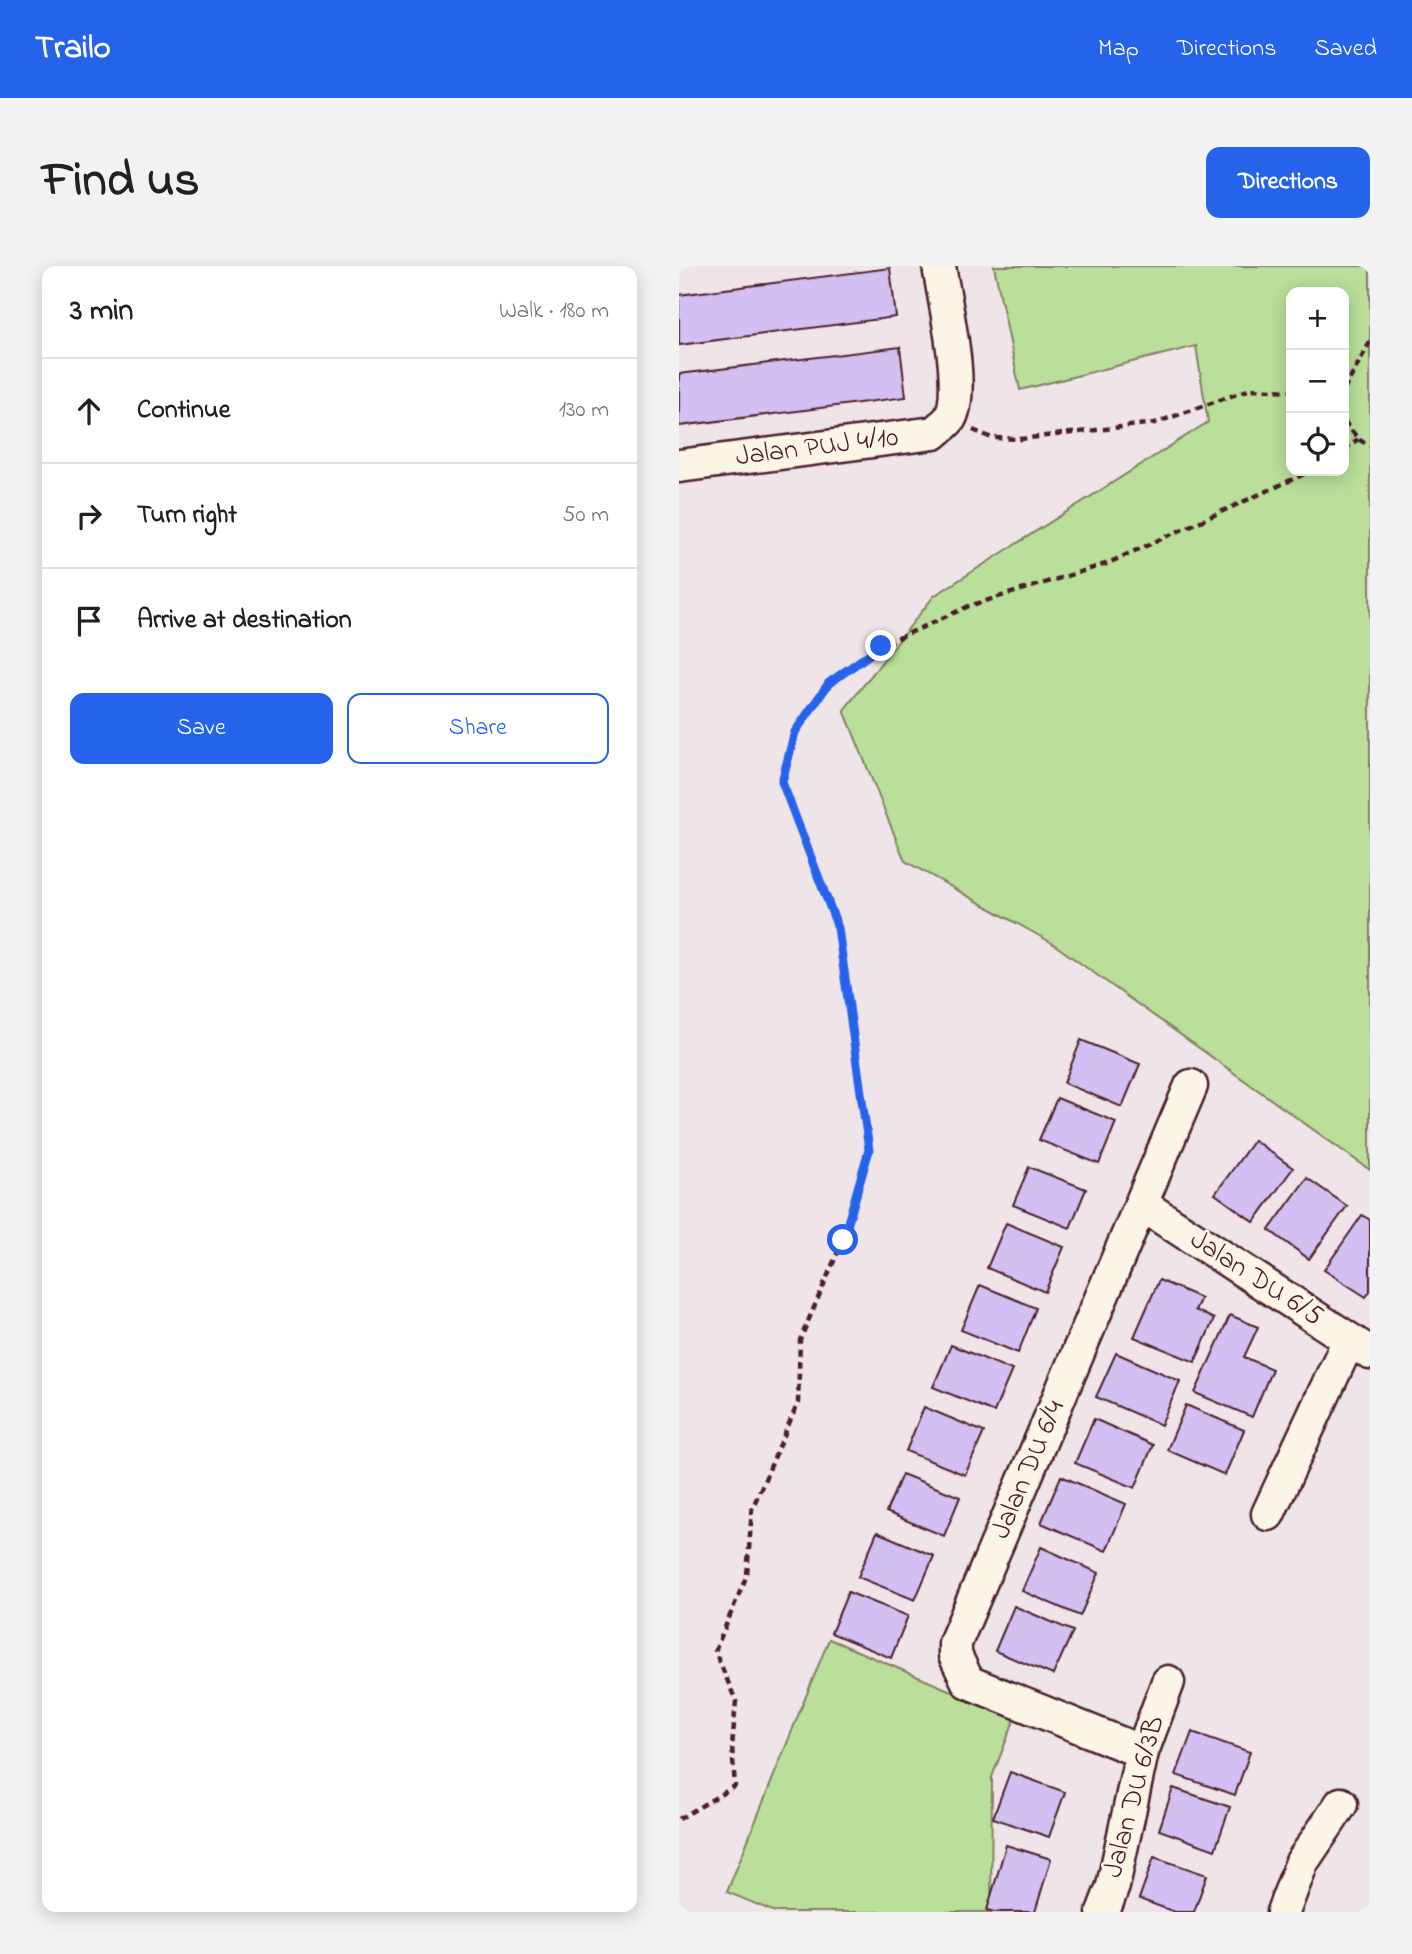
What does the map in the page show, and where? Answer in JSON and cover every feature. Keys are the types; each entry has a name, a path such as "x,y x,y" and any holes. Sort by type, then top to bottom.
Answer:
{"street":[{"path":"939,266 954,369 955,403 949,419"},
{"name":"Jalan PUJ 4/10","path":"679,466 934,433 949,419"},
{"name":"Jalan DU 6/4","path":"1142,1752 968,1682 955,1656 955,1643 1191,1086"},
{"name":"Jalan DU 6/5","path":"1141,1204 1360,1346"},
{"path":"1268,1514 1360,1346"},
{"name":"Jalan DU 6/3B","path":"1103,1912 1113,1886 1142,1752 1168,1682"},
{"path":"1283,1912 1302,1862 1341,1804"}],"path":[{"path":"1349,381 1370,342"},
{"path":"949,419 992,438 1021,439 1155,423 1251,389 1286,391"},
{"path":"1349,427 1358,439 1370,446"},
{"path":"1349,446 1358,439"},
{"path":"679,1819 735,1786 732,1747 736,1701 715,1651 747,1575 752,1509 799,1403 800,1340 843,1240 869,1150 838,928 782,782 795,732 829,683 881,646 969,606 1106,564 1300,476"}],"green space":[{"path":"994,266 1370,266 1370,1170 1052,943 905,861 844,710 934,596 1208,422 1196,346 1020,390"},
{"path":"829,1639 1015,1718 992,1777 991,1912 775,1912 727,1892"}],"building":[{"path":"890,268 896,317 679,345 679,295"},
{"path":"900,347 906,397 679,426 679,374"},
{"path":"1081,1040 1140,1064 1122,1107 1064,1083"},
{"path":"1057,1098 1116,1122 1099,1164 1039,1140"},
{"path":"1254,1140 1293,1168 1254,1222 1215,1194"},
{"path":"1029,1167 1086,1189 1070,1228 1013,1205"},
{"path":"1307,1178 1347,1206 1309,1259 1269,1230"},
{"path":"1362,1215 1370,1220 1370,1291 1366,1297 1324,1270"},
{"path":"1006,1223 1064,1247 1045,1292 987,1268"},
{"path":"1159,1280 1201,1298 1195,1310 1214,1319 1195,1362 1134,1337"},
{"path":"980,1285 1036,1308 1018,1353 961,1330"},
{"path":"1230,1315 1258,1327 1244,1357 1272,1369 1252,1417 1195,1393"},
{"path":"951,1345 1012,1370 994,1412 933,1387"},
{"path":"1116,1353 1180,1381 1161,1425 1096,1397"},
{"path":"1186,1405 1244,1430 1225,1475 1167,1450"},
{"path":"924,1407 984,1432 965,1475 906,1451"},
{"path":"1094,1419 1153,1445 1135,1488 1075,1463"},
{"path":"902,1474 960,1497 944,1536 886,1512"},
{"path":"1061,1476 1126,1504 1106,1551 1041,1523"},
{"path":"877,1532 934,1556 915,1600 858,1577"},
{"path":"1041,1547 1099,1573 1080,1616 1022,1591"},
{"path":"848,1592 908,1616 891,1658 831,1633"},
{"path":"1014,1606 1073,1631 1053,1675 995,1651"},
{"path":"1192,1732 1250,1752 1235,1795 1176,1775"},
{"path":"1010,1772 1065,1792 1049,1837 993,1818"},
{"path":"1173,1788 1230,1807 1215,1850 1159,1830"},
{"path":"1006,1845 1051,1859 1035,1912 987,1910"},
{"path":"1154,1857 1207,1875 1194,1912 1175,1912 1139,1899"}],"route":[{"path":"843,1240 869,1150 838,928 782,782 795,732 829,683 881,646"}]}
